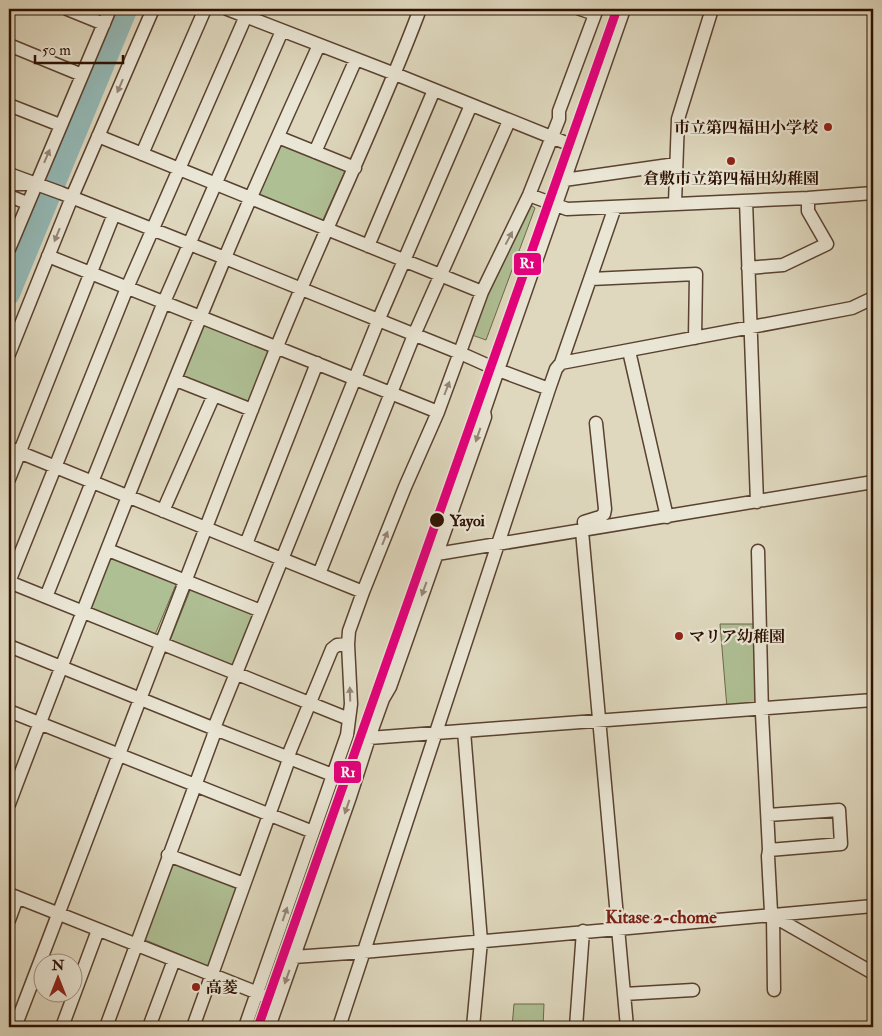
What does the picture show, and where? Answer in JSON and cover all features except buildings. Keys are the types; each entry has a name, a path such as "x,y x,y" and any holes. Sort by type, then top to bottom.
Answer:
{"street":[{"path":"67,9 104,24"},
{"path":"9,249 27,203 41,185 60,125 110,9"},
{"path":"9,354 48,256 66,195 98,136 154,9"},
{"path":"142,154 206,9"},
{"path":"227,9 247,13 282,31 395,74 576,148"},
{"path":"16,1027 139,698 277,346 395,74 420,9"},
{"path":"245,1027 347,735 351,704 348,644 350,631 363,592 405,487 438,412 482,292 530,195 552,138 559,119 559,111 596,11 580,9"},
{"path":"269,1027 350,797 368,738 383,699 390,687 437,554 498,370 624,9"},
{"path":"675,204 678,119 712,9"},
{"path":"247,13 127,288 9,582 350,719"},
{"path":"46,597 164,302 282,31"},
{"path":"9,45 82,75"},
{"path":"9,804 61,667 225,258 319,45"},
{"path":"316,152 356,59"},
{"path":"368,246 434,90"},
{"path":"9,105 60,125"},
{"path":"106,1027 236,673 378,321 471,105"},
{"path":"319,574 414,335 509,121"},
{"path":"98,136 482,292"},
{"path":"278,137 355,168"},
{"path":"564,180 676,164"},
{"path":"9,174 190,244 549,389"},
{"path":"9,184 41,185"},
{"path":"530,195 567,209 808,198 873,193"},
{"path":"9,196 27,203"},
{"path":"748,268 783,265 827,244 808,211 808,198"},
{"path":"746,201 757,502"},
{"path":"339,1027 549,389 556,369 561,363 615,207"},
{"path":"9,479 14,450 91,274 114,214"},
{"path":"48,256 438,412"},
{"path":"591,279 696,274 695,338"},
{"path":"561,363 852,308 873,298"},
{"path":"629,351 667,516"},
{"path":"246,544 317,363"},
{"path":"176,380 252,410"},
{"path":"163,511 214,395"},
{"path":"596,423 605,509 604,514 600,517 584,522 583,530 599,711 598,721 627,1027"},
{"path":"14,450 363,592"},
{"path":"437,554 873,482"},
{"path":"108,550 261,611"},
{"path":"758,551 768,856 771,912 773,916 774,990"},
{"path":"193,1027 288,758 332,649 337,644 348,644"},
{"path":"9,646 288,758 354,782"},
{"path":"368,738 873,700"},
{"path":"9,711 313,832"},
{"path":"464,731 481,941 473,1027"},
{"path":"768,815 839,810 841,844 769,850"},
{"path":"168,855 244,884"},
{"path":"9,920 13,896 278,1001"},
{"path":"294,957 873,906"},
{"path":"773,916 873,973"},
{"path":"62,1027 98,930"},
{"path":"576,1027 583,931"},
{"path":"150,1027 174,960"},
{"path":"624,994 693,990"}],"green space":[{"path":"282,141 346,169 321,224 256,197"},
{"path":"529,207 535,208 486,340 472,335 485,297"},
{"path":"205,322 269,351 248,404 181,378"},
{"path":"111,555 177,582 154,637 90,609"},
{"path":"191,588 255,612 233,668 169,643"},
{"path":"720,624 757,624 755,706 727,708"},
{"path":"172,859 237,887 208,966 143,939"},
{"path":"514,1004 544,1004 543,1027 512,1027"}],"waterway":[{"path":"9,295 127,9"},
{"path":"9,312 60,184 136,9"}],"transit line":[{"name":"R1","path":"258,1027 617,9"}],"place":[{"name":"市立第四福田小学校","path":"828,127"},
{"name":"倉敷市立第四福田幼稚園","path":"731,161"},
{"name":"Yayoi","path":"437,520"},
{"name":"マリア幼稚園","path":"679,636"},
{"name":"高菱","path":"196,987"}],"district":[{"name":"Kitase 2-chome","path":"661,917"}]}
